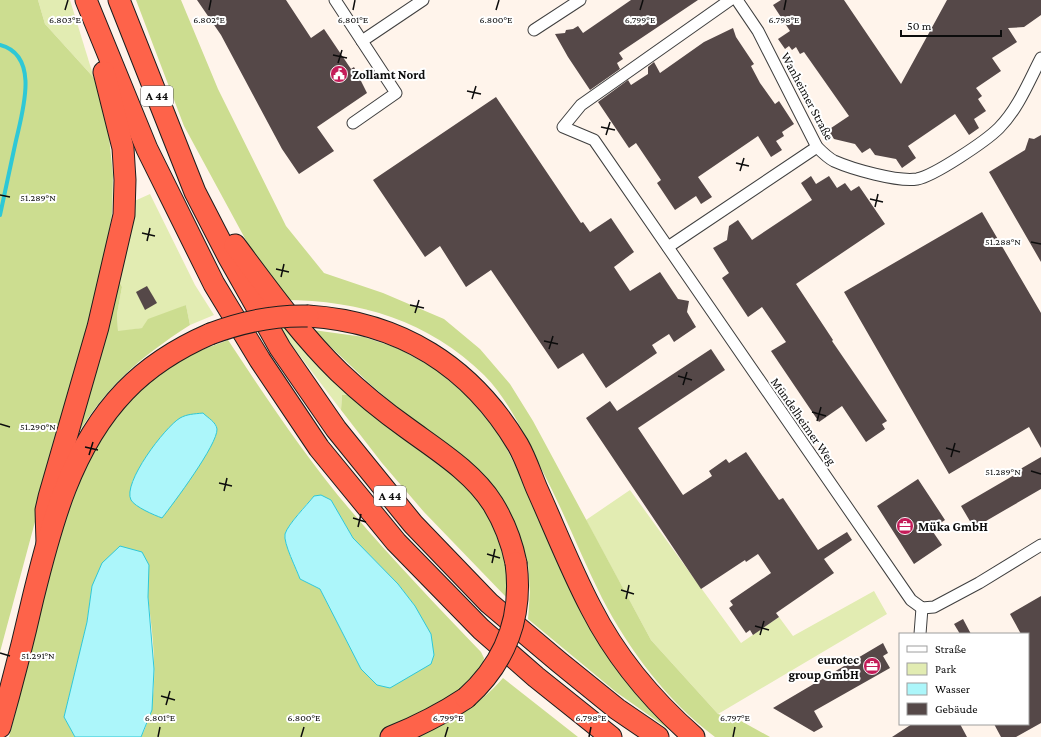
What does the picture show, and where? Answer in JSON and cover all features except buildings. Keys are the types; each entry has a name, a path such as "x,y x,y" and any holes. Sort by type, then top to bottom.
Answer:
{"highway":[{"name":"A 44","path":"86,0 147,148 214,284 260,360 319,448 396,542 481,629 536,677 610,737"},
{"path":"47,543 46,510 49,497 98,327 124,215 125,180 123,148 86,0"},
{"name":"A 44","path":"119,0 195,192 228,256 280,348 336,430 413,524 489,602 594,690 658,737"},
{"path":"195,192 274,298 326,358 376,404 444,455 480,488 492,503 503,523 511,543 516,563 518,599 511,633 496,665 479,686 466,698 446,712 391,737"},
{"path":"0,727 47,543 60,500 78,460 104,417 126,390 148,370 176,351 210,334 254,320 308,316 356,322 397,335 445,364 460,375 480,395 506,426 519,446 591,608 625,662 666,712 694,737"}],"street":[{"path":"335,0 396,93 353,123"},
{"path":"362,41 423,0"},
{"path":"534,30 580,0"},
{"name":"Mündelheimer Weg","path":"730,0 581,105 563,128 594,140 912,600 922,608"},
{"name":"Wanheimer Straße","path":"737,0 758,31 817,147 832,160 890,178 915,179 928,176 998,129 1012,112 1041,58"},
{"path":"668,247 817,147"},
{"path":"920,633 922,608 934,607 947,601 1041,545"}],"green space":[{"path":"0,0 38,0 45,24 94,78 109,137 113,175 112,214 100,280 0,652"},
{"path":"38,0 70,0 94,78 45,24"},
{"path":"136,0 181,0 218,89 286,226 324,273 383,293 444,319 480,349 510,384 533,421 651,640 718,714 741,721 770,737 715,737 697,723 665,691 651,674 624,637 602,598 558,502 517,420 502,396 493,385 463,356 440,340 392,317 366,309 340,304 284,300 261,268 184,126"},
{"path":"150,194 195,285 214,315 190,325 186,305 142,328 118,332 117,314 122,287 117,277 130,203"},
{"path":"117,277 122,287 117,314 118,331 142,328 148,319 186,305 190,325 138,363 109,391 84,424 72,444"},
{"path":"278,327 289,327 354,395 342,395 341,410"},
{"path":"313,330 364,337 397,348 434,368 467,396 500,435 543,522 644,699 674,733 616,692 528,619 530,592 528,564 517,535 458,459 370,384"},
{"path":"228,340 287,428 335,492 399,565 481,652 484,658 483,664 462,691 398,730 380,737 141,737 148,722 154,687 154,650 148,597 92,586 87,622 64,717 75,737 9,737 52,559 66,515 83,473 104,434 131,399 145,384 161,371 172,363","holes":["203,413 216,425 217,431 200,463 132,482 145,458 163,435","314,496 331,500 353,538 398,584 415,606 361,669 320,589 300,579 286,544 285,534 287,530"]},
{"path":"342,395 354,395 393,424 435,457 473,494 488,514 502,542 506,565 507,598 424,512 382,463 341,410"},
{"path":"630,490 741,643 779,617 793,636 874,591 887,614 718,714 651,640 586,520"},
{"path":"503,678 578,737 415,737 463,712 484,697"}],"water":[{"path":"203,413 213,422 217,429 215,437 194,474 162,518 133,503 130,492 133,481 146,456 156,443 173,423 180,418 188,415"},
{"path":"321,495 331,500 353,538 398,584 415,606 431,634 434,655 431,664 390,688 377,685 361,669 320,589 300,579 288,550 285,538 287,530 314,496"},
{"path":"120,546 142,552 149,565 148,597 154,669 152,710 141,737 75,737 64,717 87,622 92,586 102,563"}],"waterway":[{"path":"0,45 13,51 21,61 25,74 26,88 21,119 0,215"}],"place":[{"name":"Zollamt Nord","path":"339,74"},
{"name":"Müka GmbH","path":"905,526"},
{"name":"eurotec group GmbH","path":"872,666"}]}
